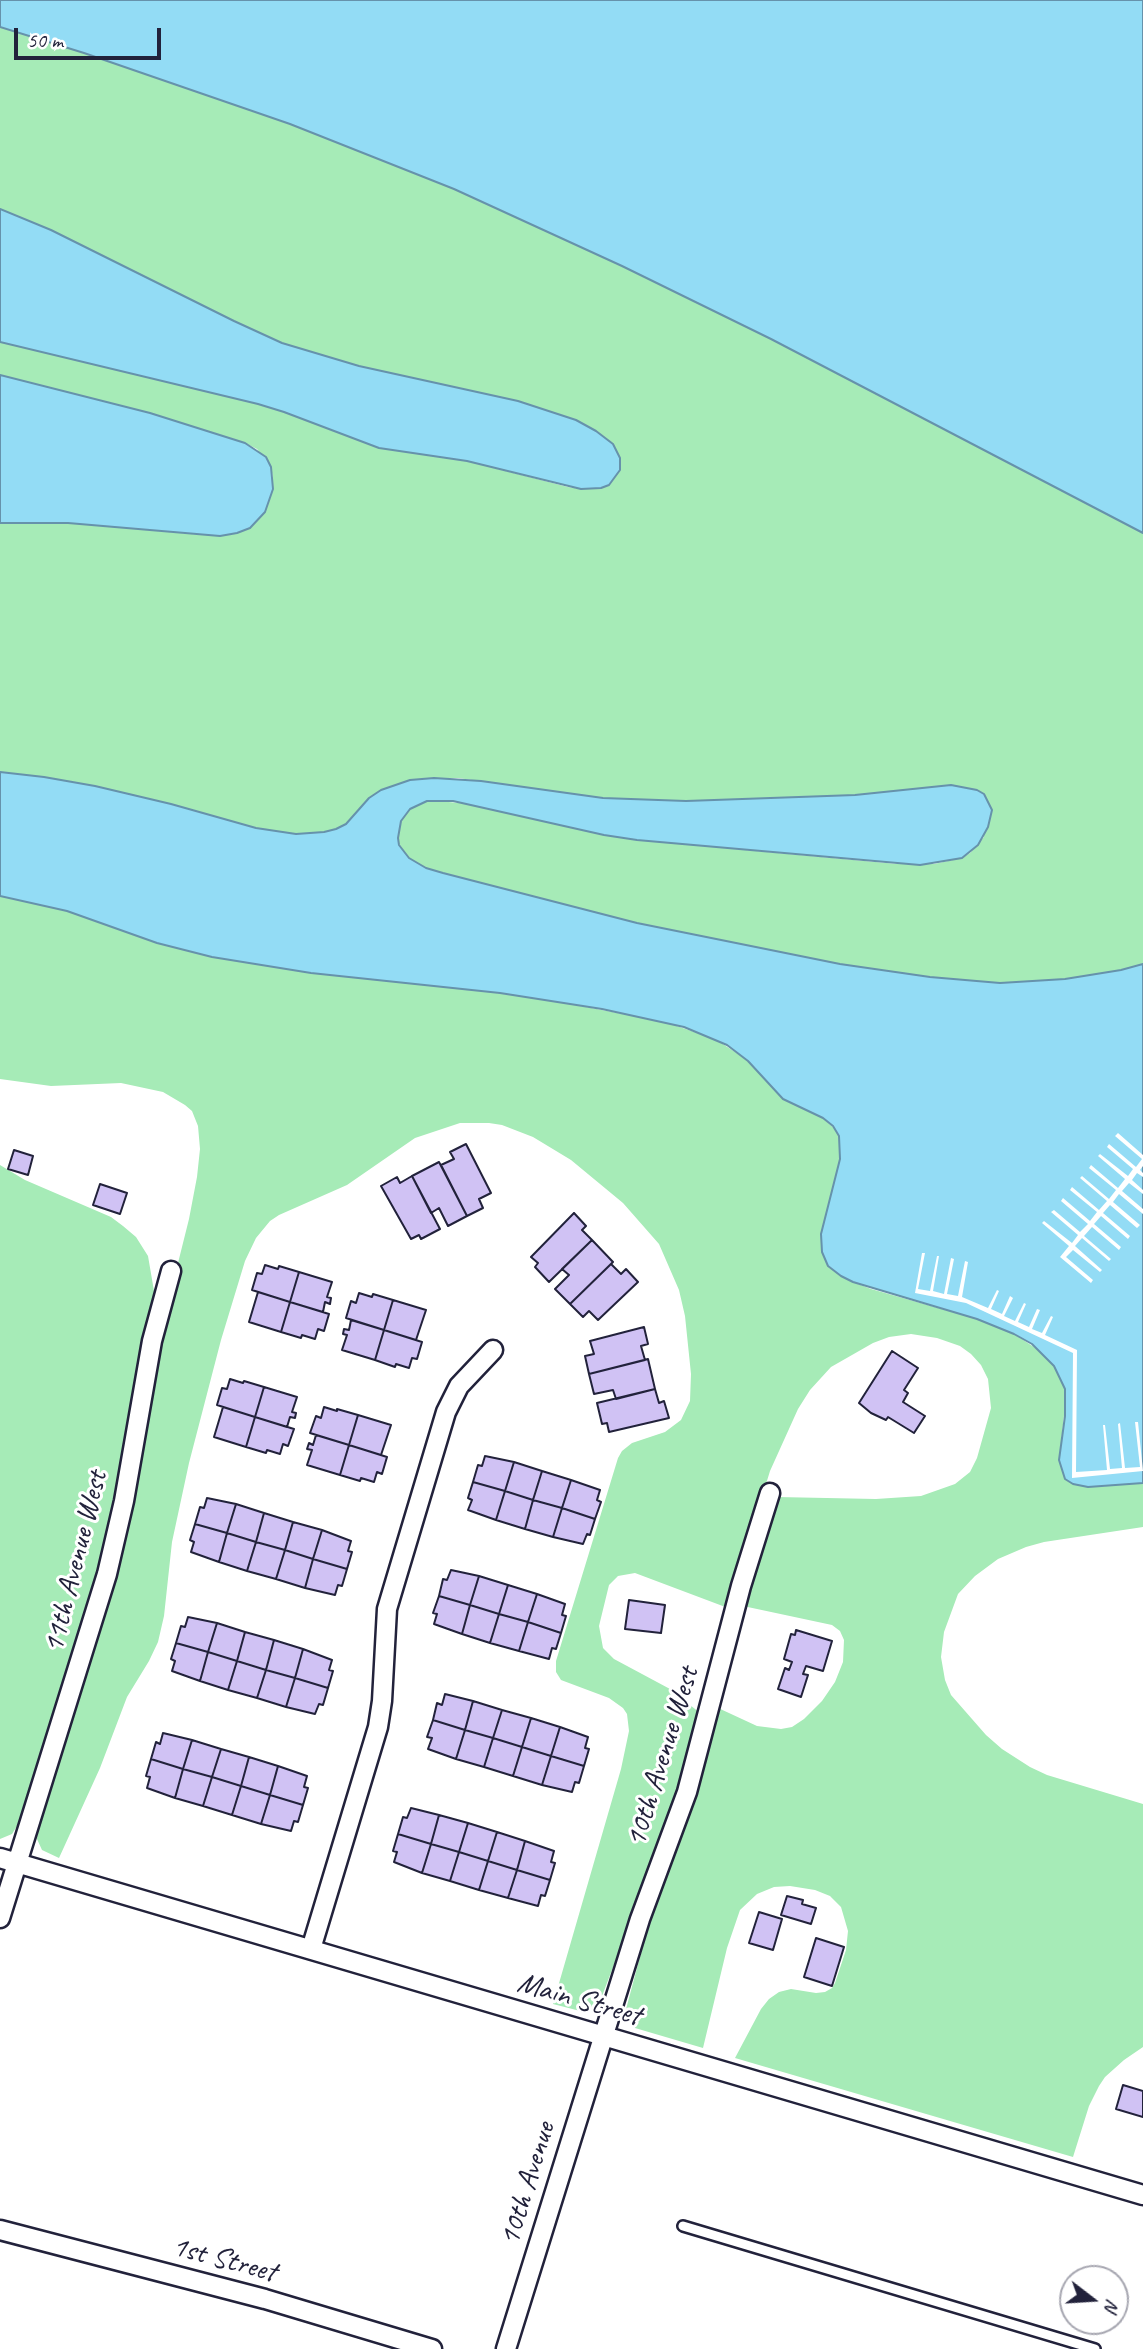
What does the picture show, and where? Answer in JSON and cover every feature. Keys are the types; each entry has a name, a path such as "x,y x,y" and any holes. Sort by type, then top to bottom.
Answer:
{"street":[{"name":"11th Avenue West","path":"0,1918 8,1860 93,1623 111,1558 124,1501 152,1341 171,1271"},
{"path":"311,1949 378,1727 387,1609 442,1424 450,1400 493,1350"},
{"name":"10th Avenue West","path":"602,2036 648,1893 687,1793 741,1586 771,1493"},
{"name":"Main Street","path":"8,1860 1143,2195"},
{"name":"10th Avenue","path":"506,2349 602,2036"},
{"name":"1st Street","path":"0,2230 265,2299 432,2349"}],"lane":[{"path":"683,2226 1095,2349"}],"green space":[{"path":"0,27 290,124 454,189 622,266 771,339 1143,533 1143,964 1065,979 1000,983 930,977 840,964 637,923 443,873 426,868 409,858 399,845 398,838 401,821 410,809 427,801 438,801 470,804 637,840 897,864 934,864 962,858 984,837 951,785 855,795 686,801 603,798 458,778 410,780 381,790 369,798 346,824 336,829 296,834 256,828 44,777 0,772 0,523 68,523 203,535 237,533 250,528 273,489 273,478 271,467 257,449 245,443 150,413 0,375 0,342 258,404 379,448 467,461 568,487 601,488 596,431 576,420 518,401 359,366 282,343 51,230 0,209"},
{"path":"0,896 67,911 157,943 212,957 311,973 436,985 549,1000 665,1022 715,1039 749,1061 783,1099 823,1118 837,1131 841,1143 840,1159 821,1234 821,1244 834,1271 871,1289 977,1319 1014,1334 1040,1351 1054,1366 1063,1382 1066,1397 1060,1452 1073,1484 1094,1487 1143,1483 1143,1527 1044,1542 998,1559 975,1576 958,1594 944,1632 941,1657 951,1695 1002,1749 1047,1775 1143,1804 1143,2047 1124,2060 1099,2086 1089,2106 1073,2157 735,2058 769,1999 779,1992 791,1989 825,1992 835,1983 846,1950 848,1931 841,1907 830,1896 815,1890 790,1886 774,1887 757,1894 740,1910 727,1948 703,2048 635,2028 627,2021 625,2013 657,1893 716,1707 757,1726 781,1729 792,1727 822,1701 835,1682 843,1662 844,1640 840,1631 832,1625 743,1606 777,1497 876,1499 921,1496 955,1484 970,1472 977,1458 991,1408 988,1379 971,1354 960,1346 937,1338 911,1334 889,1337 873,1343 831,1367 810,1390 798,1409 770,1471 728,1608 635,1573 618,1576 609,1585 599,1626 603,1648 614,1659 670,1689 700,1713 677,1799 599,2004 584,2012 553,2004 621,1769 629,1731 627,1714 623,1708 609,1698 561,1680 556,1672 556,1661 618,1458 632,1443 665,1432 681,1420 690,1401 691,1374 685,1316 679,1290 659,1244 623,1203 571,1160 533,1137 502,1125 460,1123 415,1138 347,1185 279,1215 270,1221 256,1238 245,1261 221,1340 189,1463 172,1542 164,1616 158,1642 127,1697 100,1768 59,1858 42,1850 37,1839 38,1823 189,1219 200,1149 198,1126 192,1111 163,1092 121,1083 51,1086 0,1079"},
{"path":"0,1165 25,1180 111,1217 123,1226 136,1237 148,1256 154,1291 153,1310 114,1525 22,1818 12,1834 0,1839"}],"water":[{"path":"0,0 1143,0 1143,533 771,339 622,266 454,189 290,124 0,27"},
{"path":"0,209 51,230 282,343 359,366 518,401 576,420 613,444 620,458 620,470 609,485 581,489 467,461 379,448 258,404 0,342"},
{"path":"0,375 150,413 245,443 266,457 271,467 273,489 265,512 250,528 220,536 68,523 0,523"},
{"path":"0,772 95,786 256,828 296,834 336,829 346,824 369,798 381,790 410,780 434,778 481,781 603,798 686,801 855,795 951,785 984,794 992,810 988,827 978,845 962,858 920,865 637,840 453,801 427,801 410,809 401,821 398,838 399,845 409,858 426,868 443,873 637,923 840,964 930,977 1000,983 1065,979 1143,964 1143,1483 1088,1487 1065,1479 1059,1460 1065,1416 1065,1389 1054,1366 1032,1344 977,1319 853,1282 828,1266 822,1252 821,1234 840,1159 839,1136 833,1126 823,1118 783,1099 748,1061 727,1045 684,1027 602,1009 500,993 311,973 212,957 157,943 67,911 0,896"}],"pier":[{"path":"1118,1133 1143,1155 1143,1166 1140,1170 1143,1177 1137,1173 1132,1180 1143,1190 1143,1194 1129,1183 1122,1191 1143,1209 1143,1214 1119,1194 1113,1202 1140,1225 1137,1228 1110,1205 1103,1213 1130,1236 1128,1239 1101,1216 1094,1224 1121,1247 1119,1250 1092,1227 1084,1236 1111,1259 1109,1261 1082,1238 1075,1246 1102,1270 1100,1272 1073,1250 1066,1257 1093,1280 1091,1283 1060,1257 1069,1246 1042,1223 1044,1221 1072,1243 1078,1235 1051,1212 1054,1210 1080,1232 1088,1224 1061,1201 1063,1198 1090,1221 1097,1212 1070,1190 1072,1187 1099,1210 1107,1201 1080,1178 1082,1176 1109,1199 1116,1190 1089,1168 1091,1165 1118,1188 1125,1179 1098,1156 1100,1154 1128,1176 1133,1169 1107,1147 1109,1144 1136,1167 1142,1159 1115,1136"},
{"path":"922,1253 925,1253 918,1289 930,1291 939,1256 933,1291 944,1294 951,1258 954,1259 947,1294 958,1296 965,1261 968,1262 962,1297 988,1308 997,1290 999,1291 991,1309 1002,1314 1010,1296 1013,1298 1004,1316 1015,1321 1024,1303 1026,1304 1018,1322 1029,1327 1037,1309 1040,1310 1032,1329 1042,1333 1051,1316 1053,1317 1045,1335 1077,1350 1076,1472 1107,1470 1103,1425 1110,1469 1122,1468 1120,1423 1125,1468 1140,1467 1135,1422 1138,1422 1143,1471 1072,1478 1073,1353 966,1303 915,1293"}],"building":[{"path":"466,1144 491,1193 479,1199 483,1208 467,1216 441,1165 454,1159 450,1152"},
{"path":"14,1150 33,1156 28,1175 8,1169"},
{"path":"439,1162 467,1216 448,1226 439,1208 431,1213 412,1176"},
{"path":"412,1176 440,1229 421,1239 419,1235 411,1239 381,1186 397,1177 400,1183"},
{"path":"100,1184 127,1193 120,1214 93,1205"},
{"path":"574,1213 586,1226 582,1230 592,1240 549,1282 535,1267 538,1263 531,1257"},
{"path":"592,1240 613,1262 570,1304 555,1289 569,1275 562,1269"},
{"path":"611,1264 621,1274 626,1269 638,1282 598,1320 589,1311 583,1317 570,1304"},
{"path":"265,1265 299,1272 290,1302 252,1290 257,1273 262,1274"},
{"path":"299,1272 332,1282 327,1297 331,1298 330,1304 325,1302 323,1312 290,1302"},
{"path":"258,1292 290,1302 281,1332 249,1322"},
{"path":"359,1293 393,1300 384,1330 346,1318 351,1301 356,1303"},
{"path":"393,1300 426,1310 416,1340 384,1330"},
{"path":"290,1302 329,1314 324,1331 318,1329 315,1339 281,1332"},
{"path":"351,1320 384,1330 375,1360 342,1350 347,1335 343,1334 344,1329 349,1330"},
{"path":"644,1327 648,1344 641,1346 645,1360 589,1374 585,1356 594,1354 590,1341"},
{"path":"384,1330 422,1342 417,1359 412,1358 409,1368 396,1364 395,1367 375,1360"},
{"path":"892,1351 918,1368 904,1390 908,1393 903,1402 925,1416 914,1433 888,1417 886,1420 871,1413 859,1403"},
{"path":"648,1359 655,1389 616,1399 613,1390 594,1394 589,1374"},
{"path":"230,1379 264,1387 255,1417 217,1405 222,1388 227,1389"},
{"path":"264,1387 297,1397 292,1412 296,1413 295,1418 290,1417 287,1427 255,1417"},
{"path":"655,1389 659,1403 664,1401 669,1418 609,1432 607,1423 602,1424 597,1403"},
{"path":"223,1407 255,1417 246,1447 214,1437"},
{"path":"324,1407 358,1415 349,1445 310,1433 316,1416 321,1418"},
{"path":"358,1415 391,1425 381,1455 349,1445"},
{"path":"255,1417 294,1429 288,1446 283,1444 280,1454 246,1447"},
{"path":"316,1435 349,1445 340,1475 307,1465 312,1450 307,1449 309,1443 313,1445"},
{"path":"349,1445 387,1457 382,1474 377,1472 374,1482 340,1475"},
{"path":"485,1456 514,1462 505,1491 473,1482 478,1465 482,1466"},
{"path":"514,1462 542,1471 533,1500 505,1491"},
{"path":"542,1471 571,1480 562,1508 533,1500"},
{"path":"571,1480 600,1490 597,1500 601,1502 595,1519 562,1508"},
{"path":"473,1482 505,1491 496,1520 468,1510 472,1500 468,1498"},
{"path":"505,1491 533,1500 525,1529 496,1520"},
{"path":"207,1498 236,1504 227,1533 195,1524 200,1507 204,1508"},
{"path":"533,1500 562,1508 553,1537 525,1529"},
{"path":"236,1504 264,1513 256,1542 227,1533"},
{"path":"562,1508 595,1519 590,1535 587,1534 583,1544 553,1537"},
{"path":"264,1513 293,1522 285,1550 256,1542"},
{"path":"293,1522 322,1530 313,1559 285,1550"},
{"path":"195,1524 227,1533 219,1562 191,1552 194,1542 190,1540"},
{"path":"322,1530 351,1541 348,1551 352,1552 347,1569 313,1559"},
{"path":"227,1533 256,1542 247,1571 219,1562"},
{"path":"256,1542 285,1550 276,1579 247,1571"},
{"path":"285,1550 313,1559 305,1588 276,1579"},
{"path":"313,1559 347,1569 342,1586 338,1585 335,1595 305,1588"},
{"path":"451,1570 479,1576 470,1605 439,1596 443,1579 447,1580"},
{"path":"479,1576 508,1585 499,1614 470,1605"},
{"path":"508,1585 537,1594 528,1622 499,1614"},
{"path":"537,1594 565,1604 562,1615 566,1616 561,1633 528,1622"},
{"path":"439,1596 470,1605 462,1634 434,1624 437,1614 433,1613"},
{"path":"629,1600 665,1605 661,1633 625,1629"},
{"path":"470,1605 499,1614 490,1643 462,1634"},
{"path":"499,1614 528,1622 519,1651 490,1643"},
{"path":"188,1617 217,1623 208,1652 176,1643 181,1626 185,1627"},
{"path":"528,1622 561,1633 556,1649 552,1648 549,1659 519,1651"},
{"path":"217,1623 245,1632 237,1661 208,1652"},
{"path":"796,1630 832,1641 823,1671 806,1666 803,1674 808,1675 801,1697 778,1689 785,1668 789,1670 792,1662 784,1659 791,1634 795,1635"},
{"path":"245,1632 274,1640 266,1670 237,1661"},
{"path":"274,1640 303,1649 295,1678 266,1670"},
{"path":"176,1643 208,1652 200,1681 172,1671 175,1661 171,1659"},
{"path":"303,1649 332,1660 329,1670 333,1671 328,1688 295,1678"},
{"path":"208,1652 237,1661 228,1690 200,1681"},
{"path":"237,1661 266,1670 257,1698 228,1690"},
{"path":"266,1670 295,1678 286,1707 257,1698"},
{"path":"295,1678 328,1688 323,1705 319,1704 315,1714 286,1707"},
{"path":"445,1694 473,1701 465,1730 433,1720 437,1703 442,1705"},
{"path":"473,1701 502,1710 493,1738 465,1730"},
{"path":"502,1710 531,1718 522,1747 493,1738"},
{"path":"531,1718 560,1727 551,1756 522,1747"},
{"path":"433,1720 465,1730 456,1759 428,1749 432,1738 427,1737"},
{"path":"560,1727 588,1737 585,1748 589,1749 584,1766 551,1756"},
{"path":"465,1730 493,1738 484,1767 456,1759"},
{"path":"163,1733 192,1740 183,1769 151,1759 156,1742 160,1744"},
{"path":"493,1738 522,1747 513,1776 484,1767"},
{"path":"192,1740 221,1749 212,1777 183,1769"},
{"path":"522,1747 551,1756 542,1785 513,1776"},
{"path":"221,1749 249,1757 241,1786 212,1777"},
{"path":"551,1756 584,1766 579,1783 575,1782 572,1792 542,1785"},
{"path":"249,1757 278,1766 270,1795 241,1786"},
{"path":"151,1759 183,1769 175,1798 147,1788 150,1777 146,1776"},
{"path":"278,1766 307,1776 304,1787 308,1788 303,1805 270,1795"},
{"path":"183,1769 212,1777 203,1806 175,1798"},
{"path":"212,1777 241,1786 232,1815 203,1806"},
{"path":"241,1786 270,1795 261,1824 232,1815"},
{"path":"270,1795 303,1805 298,1822 294,1821 291,1831 261,1824"},
{"path":"411,1808 439,1815 431,1844 398,1834 403,1817 407,1818"},
{"path":"439,1815 468,1823 459,1852 431,1844"},
{"path":"468,1823 497,1832 488,1861 459,1852"},
{"path":"497,1832 525,1841 517,1870 488,1861"},
{"path":"398,1834 431,1844 422,1873 394,1862 397,1852 393,1851"},
{"path":"525,1841 554,1851 551,1862 555,1863 550,1880 517,1870"},
{"path":"431,1844 459,1852 450,1881 422,1873"},
{"path":"459,1852 488,1861 479,1890 450,1881"},
{"path":"488,1861 517,1870 508,1898 479,1890"},
{"path":"517,1870 550,1880 545,1896 541,1895 538,1906 508,1898"},
{"path":"787,1896 803,1900 802,1904 816,1908 811,1924 781,1915"},
{"path":"759,1912 782,1919 773,1950 749,1943"},
{"path":"816,1938 844,1947 832,1986 804,1977"},
{"path":"1123,2085 1143,2091 1143,2117 1116,2109"}]}
